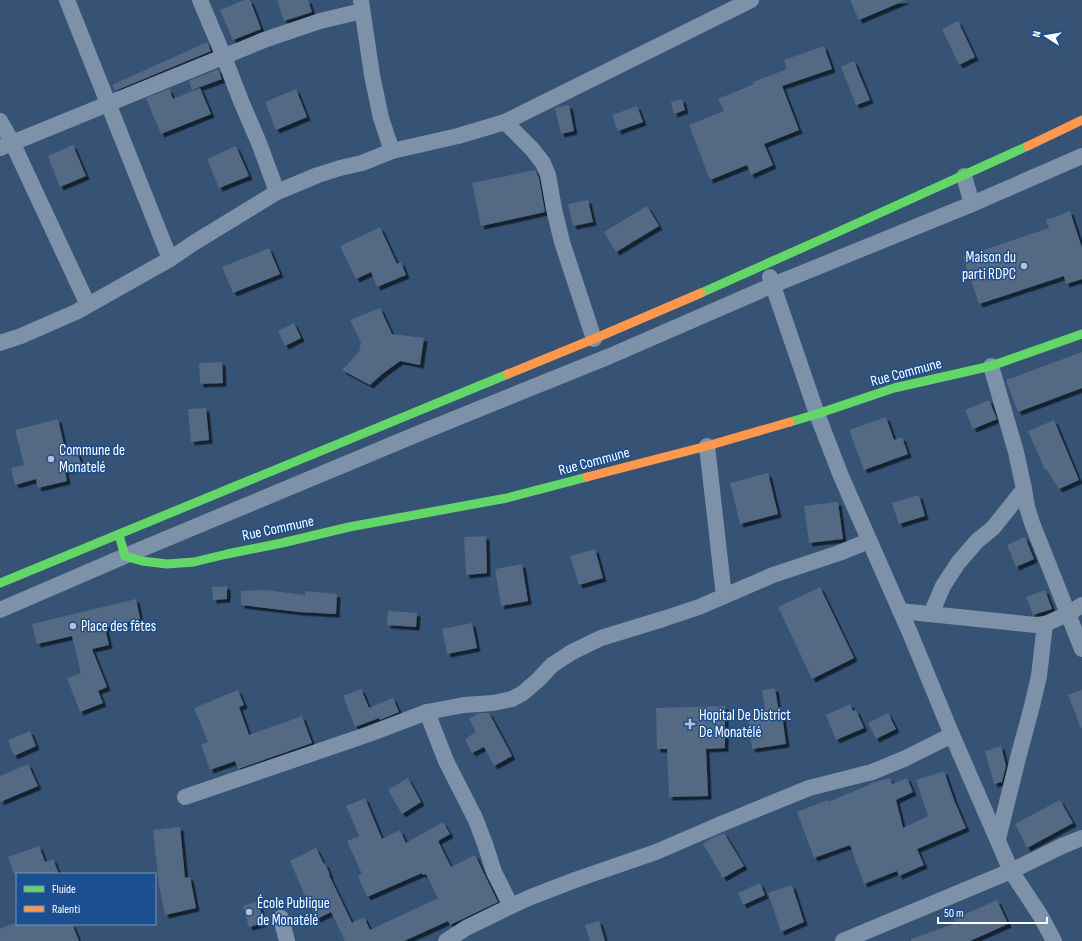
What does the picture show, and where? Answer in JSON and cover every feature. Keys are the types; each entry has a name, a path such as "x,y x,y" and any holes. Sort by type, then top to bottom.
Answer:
{"street":[{"path":"67,0 170,259"},
{"path":"200,0 259,143 277,192"},
{"path":"0,342 21,336 76,312 170,259 277,192 318,175 362,163 392,151 458,136 506,122 751,0"},
{"path":"6,145 264,40 361,6 372,75 381,118 392,151"},
{"path":"0,583 594,338 765,265 964,176 1082,120"},
{"path":"0,121 6,145 88,305"},
{"path":"506,122 532,149 543,163 548,175 562,242 594,338"},
{"path":"0,610 125,556 427,430 610,356 773,285 972,204 1082,156"},
{"path":"964,176 972,204"},
{"path":"765,265 817,414 841,476 900,611 952,736 1011,871 1040,915 1054,941"},
{"name":"Rue Commune","path":"125,556 142,561 167,564 194,562 349,527 507,498 707,446 817,414 894,388 991,366 1082,334"},
{"path":"991,366 1016,452 1024,489 1026,507 1082,649"},
{"path":"418,410 427,430"},
{"path":"707,446 724,596"},
{"path":"931,614 943,586 958,563 977,541 993,528 1024,489"},
{"path":"119,535 125,556"},
{"path":"185,797 427,712 464,705 493,703 512,699 523,693 552,665 572,652 601,638 692,610 773,575 869,540"},
{"path":"900,611 1036,625 1045,624 1068,614 1082,605"},
{"path":"998,839 1032,706 1038,676 1045,624"},
{"path":"427,712 446,761 475,818 494,872 511,906"},
{"path":"446,941 466,928 511,906 575,880 656,852 809,788 872,772 952,736"},
{"path":"843,941 1011,871 1082,838"},
{"path":"281,918 287,941"}],"building":[{"path":"244,0 250,0 261,29 233,40 220,10"},
{"path":"277,0 308,0 312,12 284,21"},
{"path":"850,0 906,0 859,20"},
{"path":"958,21 975,57 959,65 942,29"},
{"path":"207,42 211,51 115,91 112,85"},
{"path":"824,46 832,69 782,86 799,130 764,144 773,165 751,175 747,165 710,180 689,125 724,111 718,99 754,84 753,82 787,69 784,60"},
{"path":"854,61 870,100 856,105 841,67"},
{"path":"218,69 222,79 192,90 189,81"},
{"path":"200,88 211,114 161,134 146,98 169,89 173,99"},
{"path":"296,89 307,117 276,130 265,102"},
{"path":"682,99 685,110 674,114 671,102"},
{"path":"569,105 574,131 561,134 555,108"},
{"path":"637,106 643,122 618,131 612,115"},
{"path":"73,145 86,176 60,187 48,156"},
{"path":"236,146 249,176 219,188 207,159"},
{"path":"535,170 539,178 545,212 481,226 472,183"},
{"path":"588,200 593,222 573,226 568,204"},
{"path":"647,206 659,226 616,252 604,232"},
{"name":"Maison du parti RDPC","path":"1070,211 1082,248 1082,279 1066,284 1064,276 979,304 963,257 1049,228 1046,220"},
{"path":"380,227 397,264 401,262 406,275 377,287 371,272 356,279 340,246"},
{"path":"269,248 280,274 233,293 222,267"},
{"path":"380,308 392,334 424,338 420,365 400,361 370,385 342,370 359,352 361,343 350,320"},
{"path":"294,323 301,338 285,346 278,331"},
{"path":"1082,352 1082,388 1018,412 1006,380"},
{"path":"222,362 223,383 200,384 199,363"},
{"path":"989,400 997,419 973,429 965,410"},
{"path":"206,408 209,440 191,442 188,409"},
{"path":"886,417 894,440 902,437 908,454 864,470 849,430"},
{"name":"Commune de Monatelé","path":"58,419 66,454 77,451 82,467 65,471 67,481 38,488 36,479 15,485 11,468 24,465 15,430"},
{"path":"1054,420 1079,480 1059,489 1046,469 1045,470 1028,431"},
{"path":"768,473 778,514 740,524 730,483"},
{"path":"919,495 925,516 899,524 892,503"},
{"path":"838,502 843,539 809,543 804,506"},
{"path":"486,536 487,573 466,575 464,537"},
{"path":"1025,537 1034,559 1016,567 1007,545"},
{"path":"595,549 603,578 579,585 570,556"},
{"path":"522,564 528,601 501,606 495,569"},
{"path":"227,586 227,599 213,600 212,587"},
{"path":"820,587 854,658 812,679 778,607"},
{"path":"266,590 305,595 305,591 337,594 336,614 299,612 241,605 241,591"},
{"path":"1045,590 1052,609 1033,615 1026,597"},
{"name":"Place des fêtes","path":"136,599 140,619 105,628 109,645 92,649 107,687 98,691 103,703 80,712 67,678 81,673 72,636 37,644 32,624"},
{"path":"388,611 417,613 416,627 387,625"},
{"path":"472,623 477,648 447,654 442,629"},
{"path":"775,688 778,707 781,707 786,744 752,749 747,711 765,709 762,690"},
{"path":"361,689 369,708 393,698 399,712 380,720 379,718 355,727 343,696"},
{"path":"238,690 244,705 239,707 249,735 302,716 312,743 238,769 235,761 210,770 201,745 208,742 194,708"},
{"path":"1082,690 1082,728 1081,728 1068,695"},
{"path":"850,704 853,711 856,710 864,728 836,740 826,715"},
{"path":"725,706 725,748 706,749 708,796 669,797 667,749 657,749 656,708"},
{"path":"479,713 489,713 512,756 494,766 484,747 472,753 465,739 476,732 469,719"},
{"path":"888,713 896,729 876,739 868,723"},
{"path":"30,731 36,746 14,756 8,740"},
{"path":"1001,746 1006,766 1002,782 994,784 985,751"},
{"path":"28,764 38,786 0,802 0,776"},
{"path":"944,771 966,828 917,849 924,865 899,876 897,871 864,884 850,845 814,858 797,812 827,800 828,802 871,783 890,778 892,784 907,778 913,792 896,800 903,828 928,816 916,780"},
{"path":"408,778 421,802 402,814 388,790"},
{"path":"365,798 382,839 400,830 406,843 443,822 450,834 438,841 451,867 475,855 498,902 450,925 448,921 404,941 345,941 331,912 317,919 290,861 316,848 324,864 325,863 329,875 352,923 364,917 370,930 438,898 426,874 423,875 422,873 367,897 358,876 362,874 347,841 359,836 346,806"},
{"path":"1060,800 1073,823 1027,848 1015,824"},
{"path":"180,827 185,878 190,877 196,908 165,915 159,886 153,830"},
{"path":"724,833 744,866 723,878 703,844"},
{"path":"39,846 45,862 53,859 59,873 14,874 8,857"},
{"path":"760,883 765,895 743,905 738,893"},
{"path":"792,885 804,922 781,932 768,893"},
{"path":"997,900 1008,924 970,941 911,941 911,939 956,923 954,919"},
{"path":"258,901 264,923 249,927 243,906"},
{"path":"599,921 605,941 590,941 585,925"},
{"path":"12,924 72,925 79,941 0,941 0,929"}],"traffic: fast":[{"path":"701,293 1028,146"},
{"path":"790,422 894,388 991,366 1082,334"},
{"path":"0,583 508,374"},
{"path":"119,535 125,556 142,561 167,564 194,562 349,527 507,498 587,477"}],"traffic: slow":[{"path":"1028,146 1082,120"},
{"path":"508,374 701,293"},
{"path":"587,477 707,446 790,422"}],"place":[{"name":"Maison du parti RDPC","path":"1024,266"},
{"name":"Commune de Monatelé","path":"51,459"},
{"name":"Place des fêtes","path":"73,626"},
{"name":"Hopital De District De Monatélé","path":"690,724"},
{"name":"École Publique de Monatélé","path":"249,912"}]}
